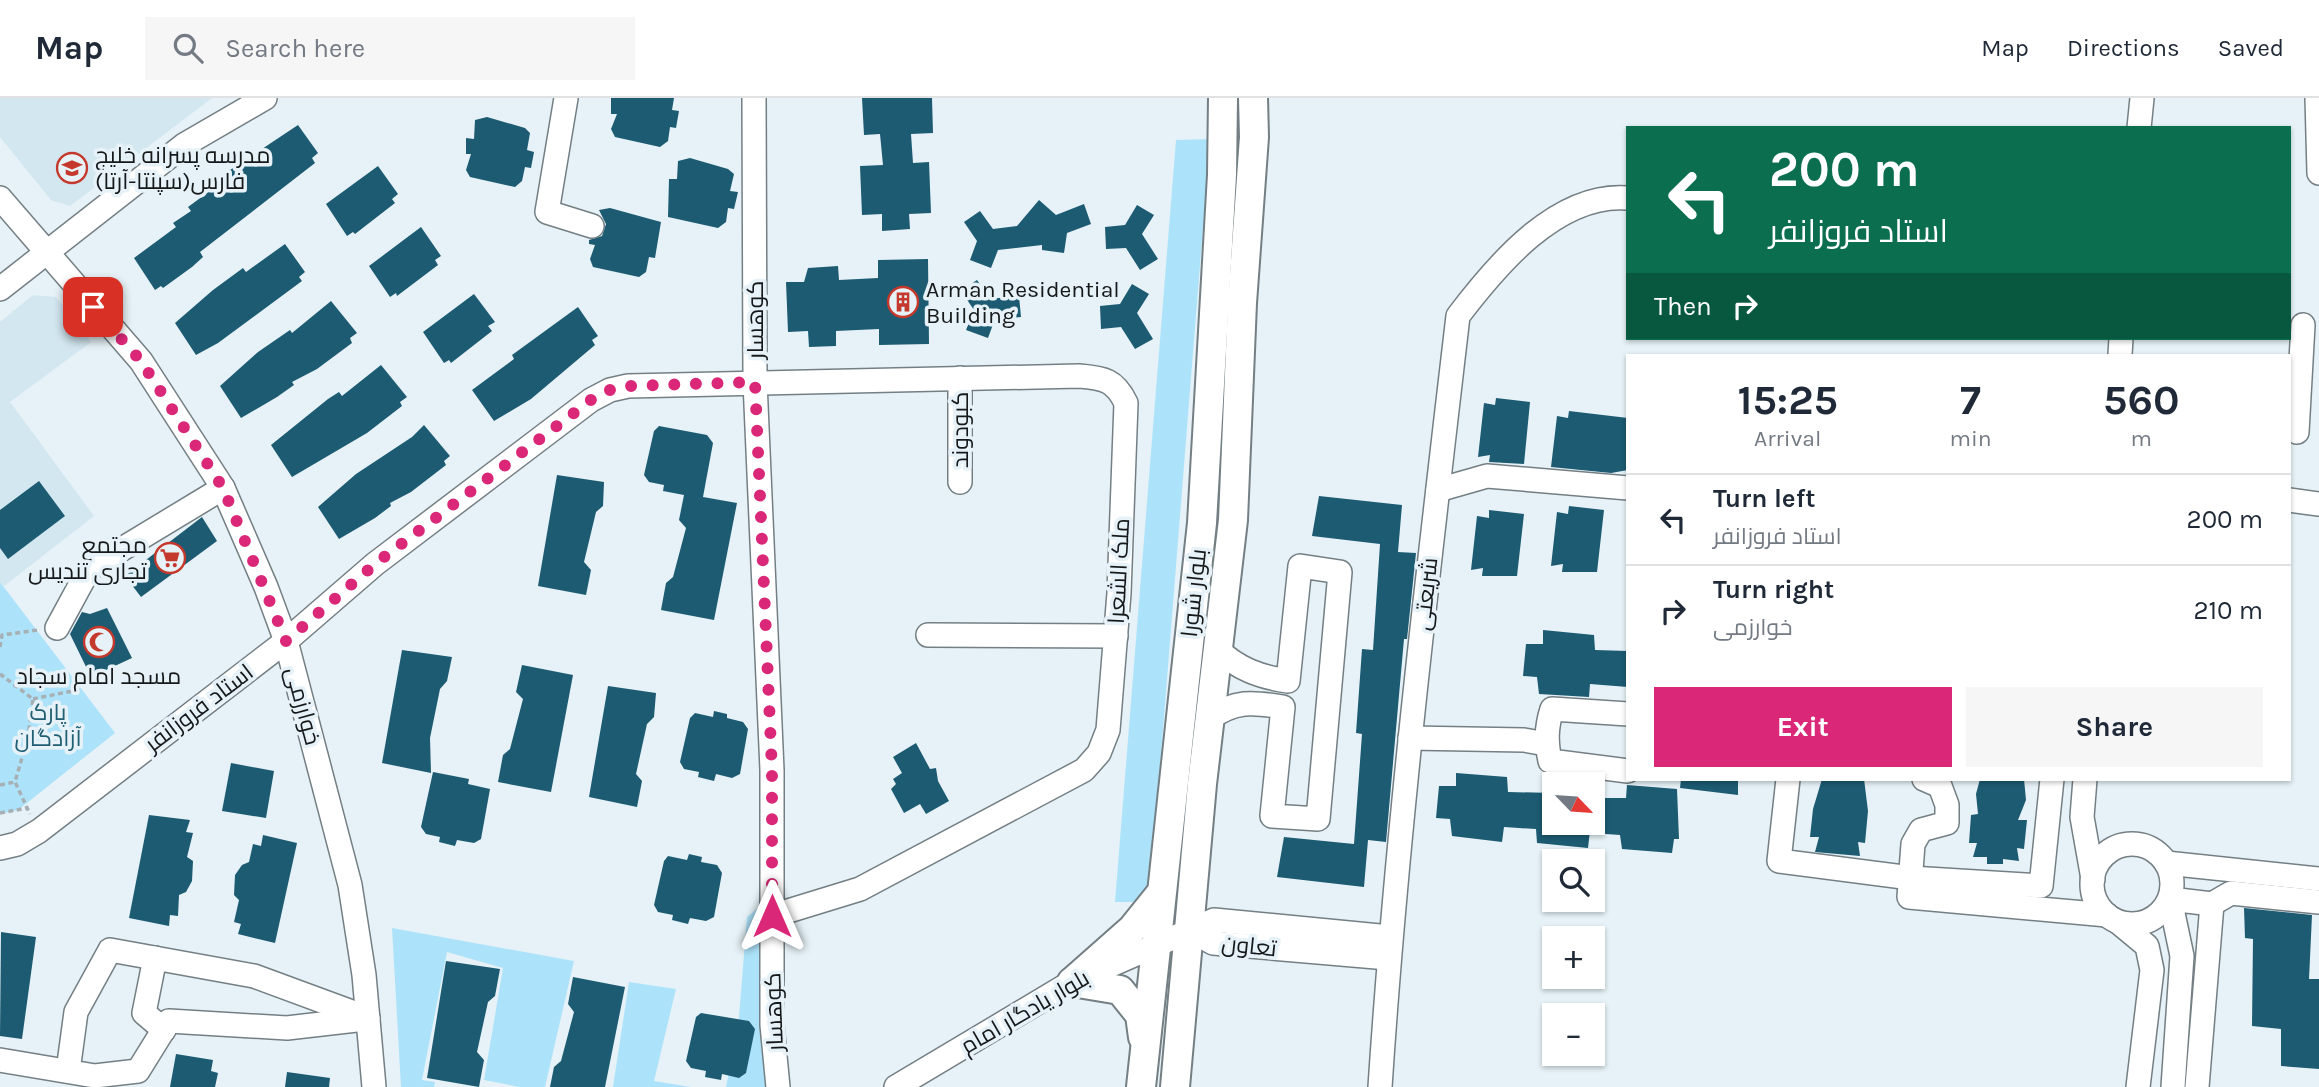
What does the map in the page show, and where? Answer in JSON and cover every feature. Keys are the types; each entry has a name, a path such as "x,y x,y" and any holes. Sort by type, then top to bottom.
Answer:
{"main road":[{"name":"بلوار شورا","path":"1141,1087 1202,523 1222,175 1223,98"},
{"name":"بلوار شورا","path":"1175,1087 1209,719 1233,520 1242,303 1254,137 1253,98"},
{"path":"1072,982 1132,929 1161,893"},
{"path":"1072,982 1119,990 1129,998 1140,1014 1145,1050"}],"street":[{"path":"0,289 184,145 265,98"},
{"path":"566,98 547,212 592,226"},
{"name":"کوهسار","path":"754,98 755,382 772,770 772,1025 778,1087"},
{"path":"2139,126 2141,98"},
{"path":"2317,98 2319,173"},
{"name":"شریعتی","path":"1380,1087 1410,738 1458,316 1494,269 1527,237 1572,211 1606,196 1626,198"},
{"name":"خوارزمی","path":"0,198 141,361 223,488 286,641 350,885 364,975 374,1087"},
{"path":"2298,432 2304,325"},
{"name":"ملک الشعرا","path":"755,382 1099,377 1118,386 1126,403 1116,636 1108,730 1099,753 1084,770 860,889 772,916"},
{"name":"کبودوند","path":"960,378 960,482"},
{"name":"استاد فروزانفر","path":"0,848 17,844 39,831 286,641 375,564 591,400 610,390 628,386 755,382"},
{"path":"1438,490 1487,477 1626,488"},
{"path":"57,628 89,569 223,488"},
{"path":"2291,500 2319,504"},
{"path":"1300,566 1340,572 1318,819 1272,816 1283,707 1300,566"},
{"path":"928,635 1116,636"},
{"path":"1217,649 1228,660 1261,677 1288,681"},
{"path":"1209,719 1226,707 1247,702 1283,707"},
{"path":"1626,715 1552,709 1546,725 1550,761 1626,771"},
{"path":"1410,738 1524,740 1546,744"},
{"path":"1788,781 1779,861 1911,878 2041,886 2052,781"},
{"path":"1929,781 1940,786 1947,805 1947,823 1921,830 1913,844 1909,897 2112,919 2131,925 2154,918 2170,899"},
{"path":"2085,781 2082,817 2093,892 2112,919 2147,946 2152,970 2138,1087"},
{"path":"2093,879 2097,866 2117,847 2145,846 2166,863 2171,874 2170,899 2182,957 2173,1087"},
{"path":"2166,863 2319,879"},
{"path":"2170,899 2212,904 2231,893 2319,902"},
{"path":"2197,1087 2212,904"},
{"name":"بلوار یادگار امام","path":"896,1087 1072,982 1190,930"},
{"name":"تعاون","path":"1190,930 1213,943 1390,948"},
{"path":"68,1071 76,1012 110,950 254,975 368,1018"},
{"path":"155,958 144,1013 164,1030"},
{"path":"0,1060 95,1076 138,1071 169,1021 287,1028 368,1018"}],"path":[{"path":"0,647 1,635 57,628"},
{"path":"0,674 33,699 82,689"},
{"path":"33,699 28,737 15,782 39,831"},
{"path":"0,785 15,782"},
{"path":"0,813 27,808"}],"shaded area":[{"name":"مدرسه پسرانه خلیج فارس(سپنتا-آرتا)","path":"0,98 212,98 70,206 51,200 0,137"},
{"path":"33,295 56,297 91,342 10,402 94,516 4,586 0,582 0,322"}],"green space":[{"path":"1210,139 1157,805 1145,902 1115,902 1176,140"},
{"name":"پارک آزادگان","path":"0,582 115,733 18,810 0,814"},
{"path":"758,908 768,1087 726,1087 738,1029 747,917"},
{"path":"392,928 574,961 545,1087 520,1087 484,1080 503,968 447,952 422,1080 435,1082 434,1087 401,1087"},
{"path":"629,982 676,989 654,1081 691,1087 613,1087"}],"building":[{"path":"611,98 674,98 672,110 679,111 676,128 670,127 668,141 660,147 615,137 611,129 617,114 611,114"},
{"path":"862,98 932,98 933,133 911,134 913,163 929,162 931,213 909,214 910,229 882,231 882,214 862,215 860,166 883,165 880,134 864,135"},
{"path":"487,117 525,128 530,133 527,150 534,152 531,168 525,167 522,181 515,187 470,177 466,170 471,154 466,154 466,138 474,139 475,120"},
{"path":"298,125 318,153 312,158 315,163 200,252 203,257 192,267 163,288 161,286 155,290 134,258 176,227 173,223 191,211 188,207 230,176 227,172"},
{"path":"690,158 728,169 734,174 730,191 738,192 734,209 728,208 726,222 718,228 668,217 669,179 677,179 678,161"},
{"path":"378,166 398,194 392,199 395,203 355,234 353,232 347,236 326,204"},
{"path":"1039,200 1056,215 1084,204 1091,224 1067,233 1064,253 1042,250 1042,245 998,250 991,268 970,260 977,241 964,222 980,211 993,229 1017,226"},
{"path":"1137,205 1154,215 1142,234 1158,259 1140,270 1126,248 1106,249 1105,227 1125,225"},
{"path":"610,208 661,222 655,258 649,257 646,272 639,277 593,267 590,259 595,245 589,244 589,240 602,236 606,224 599,210"},
{"path":"421,227 441,256 435,260 438,265 397,296 396,293 390,297 369,266"},
{"path":"285,244 305,272 299,277 302,281 218,343 196,355 175,323 243,268 246,272"},
{"path":"928,259 929,344 879,345 879,329 836,331 836,346 809,347 808,331 788,332 786,282 804,282 808,268 838,266 839,280 878,278 878,260"},
{"path":"977,280 983,289 979,300 1019,296 1021,317 995,319 988,338 966,330 974,310 961,291"},
{"path":"1132,284 1149,294 1137,313 1153,339 1135,349 1121,327 1101,329 1100,306 1120,304"},
{"path":"474,294 495,322 488,326 492,331 451,363 449,360 444,363 423,332"},
{"path":"331,301 357,333 350,338 352,343 317,369 292,382 294,385 277,397 241,418 220,386 258,352 290,330 292,333"},
{"path":"578,307 598,336 592,340 595,345 531,399 494,421 472,390 514,359 512,355"},
{"path":"381,365 407,397 400,402 402,406 367,433 292,477 271,445 328,399 339,392 342,396"},
{"path":"1496,398 1530,402 1524,464 1489,462 1490,455 1478,457 1484,403 1495,405"},
{"path":"1569,411 1626,418 1626,470 1611,473 1551,467 1557,416 1568,418"},
{"path":"424,425 450,456 444,461 446,465 411,492 390,503 391,506 375,518 339,539 318,507 356,474 412,437"},
{"path":"659,426 707,435 713,443 703,497 737,503 714,620 661,610 666,583 673,577 686,528 679,520 684,495 663,491 664,485 649,482 644,475 654,431"},
{"path":"557,475 604,482 603,506 596,512 584,562 591,570 586,595 538,586"},
{"path":"39,481 65,516 8,559 0,548 0,510"},
{"path":"1319,496 1402,505 1398,552 1416,553 1407,639 1404,639 1386,842 1368,840 1364,887 1277,877 1284,837 1354,844 1362,734 1356,733 1362,649 1373,650 1380,544 1312,536"},
{"path":"1569,506 1604,510 1597,572 1562,572 1563,564 1551,566 1557,512 1568,514"},
{"path":"1489,510 1524,514 1517,576 1482,576 1483,568 1471,570 1477,516 1489,518"},
{"name":"مجتمع تجاری تندیس","path":"202,517 217,541 141,597 125,576"},
{"name":"مسجد امام سجاد","path":"107,608 132,658 91,677 70,634 82,612 90,614"},
{"path":"1543,630 1594,635 1595,650 1626,651 1626,687 1590,684 1589,697 1539,694 1537,677 1523,676 1526,644 1543,644"},
{"path":"402,650 452,657 447,681 440,689 430,738 431,773 382,763"},
{"path":"522,665 573,675 551,792 498,782 503,755 510,749 523,699 516,692"},
{"path":"608,686 656,693 654,717 647,724 636,774 642,781 637,807 589,797"},
{"path":"714,711 743,722 748,729 740,774 732,778 716,774 714,781 698,777 699,772 684,769 680,762 690,718 695,713 713,717"},
{"path":"916,743 930,769 936,768 938,781 949,801 926,814 920,804 904,813 891,789 896,784 893,779 902,773 893,757"},
{"path":"231,763 274,771 266,818 222,811"},
{"path":"433,772 469,779 468,784 490,789 481,839 474,843 457,840 455,846 439,842 440,837 426,834 421,827"},
{"path":"1456,773 1507,777 1508,792 1542,793 1542,835 1590,835 1588,848 1537,843 1536,829 1504,827 1502,842 1452,836 1450,819 1436,818 1439,786 1456,786"},
{"path":"1681,781 1738,781 1738,795 1680,788"},
{"path":"1821,781 1864,781 1868,811 1865,843 1858,842 1860,856 1815,852 1819,837 1810,837 1813,809"},
{"path":"1979,781 2024,781 2026,800 2018,820 2027,820 2024,849 2017,848 2019,861 2003,859 2003,864 1987,864 1987,857 1973,857 1977,843 1969,843 1971,815 1978,814 1976,794"},
{"path":"1627,785 1677,789 1679,839 1674,839 1672,853 1622,849 1620,835 1605,834 1605,798 1626,798"},
{"path":"149,815 190,820 186,832 193,833 187,857 193,861 192,881 186,892 179,895 178,916 170,915 169,926 129,918"},
{"path":"263,835 297,843 275,943 238,934 241,924 234,922 239,900 234,895 235,875 242,865 249,862 253,844 261,846"},
{"path":"689,854 702,857 701,862 717,865 722,873 714,917 706,921 690,918 688,924 672,920 673,915 658,912 654,905 664,861 668,856 687,860"},
{"path":"2244,908 2312,915 2309,979 2319,979 2319,1069 2281,1066 2281,1029 2252,1026 2253,939 2245,938"},
{"path":"1,932 36,937 22,1039 0,1036"},
{"path":"446,961 500,969 495,996 488,1002 477,1052 484,1060 479,1087 427,1078"},
{"path":"573,977 625,987 605,1087 550,1087 554,1067 561,1061 574,1012 568,1004"},
{"path":"701,1013 749,1021 755,1029 746,1073 739,1078 722,1074 721,1080 705,1077 706,1071 691,1068 686,1061 696,1017"},
{"path":"176,1054 213,1060 211,1071 218,1073 215,1087 170,1087"},
{"path":"287,1072 330,1078 329,1087 285,1087"}],"place":[{"name":"مدرسه پسرانه خلیج فارس(سپنتا-آرتا)","path":"72,168"},
{"name":"Arman Residential Building","path":"903,302"},
{"name":"مجتمع تجاری تندیس","path":"170,558"},
{"name":"مسجد امام سجاد","path":"99,642"}],"route":[{"path":"93,307 141,361 223,488 286,641 375,564 591,400 610,390 628,386 755,382 772,770 772,916"}]}
